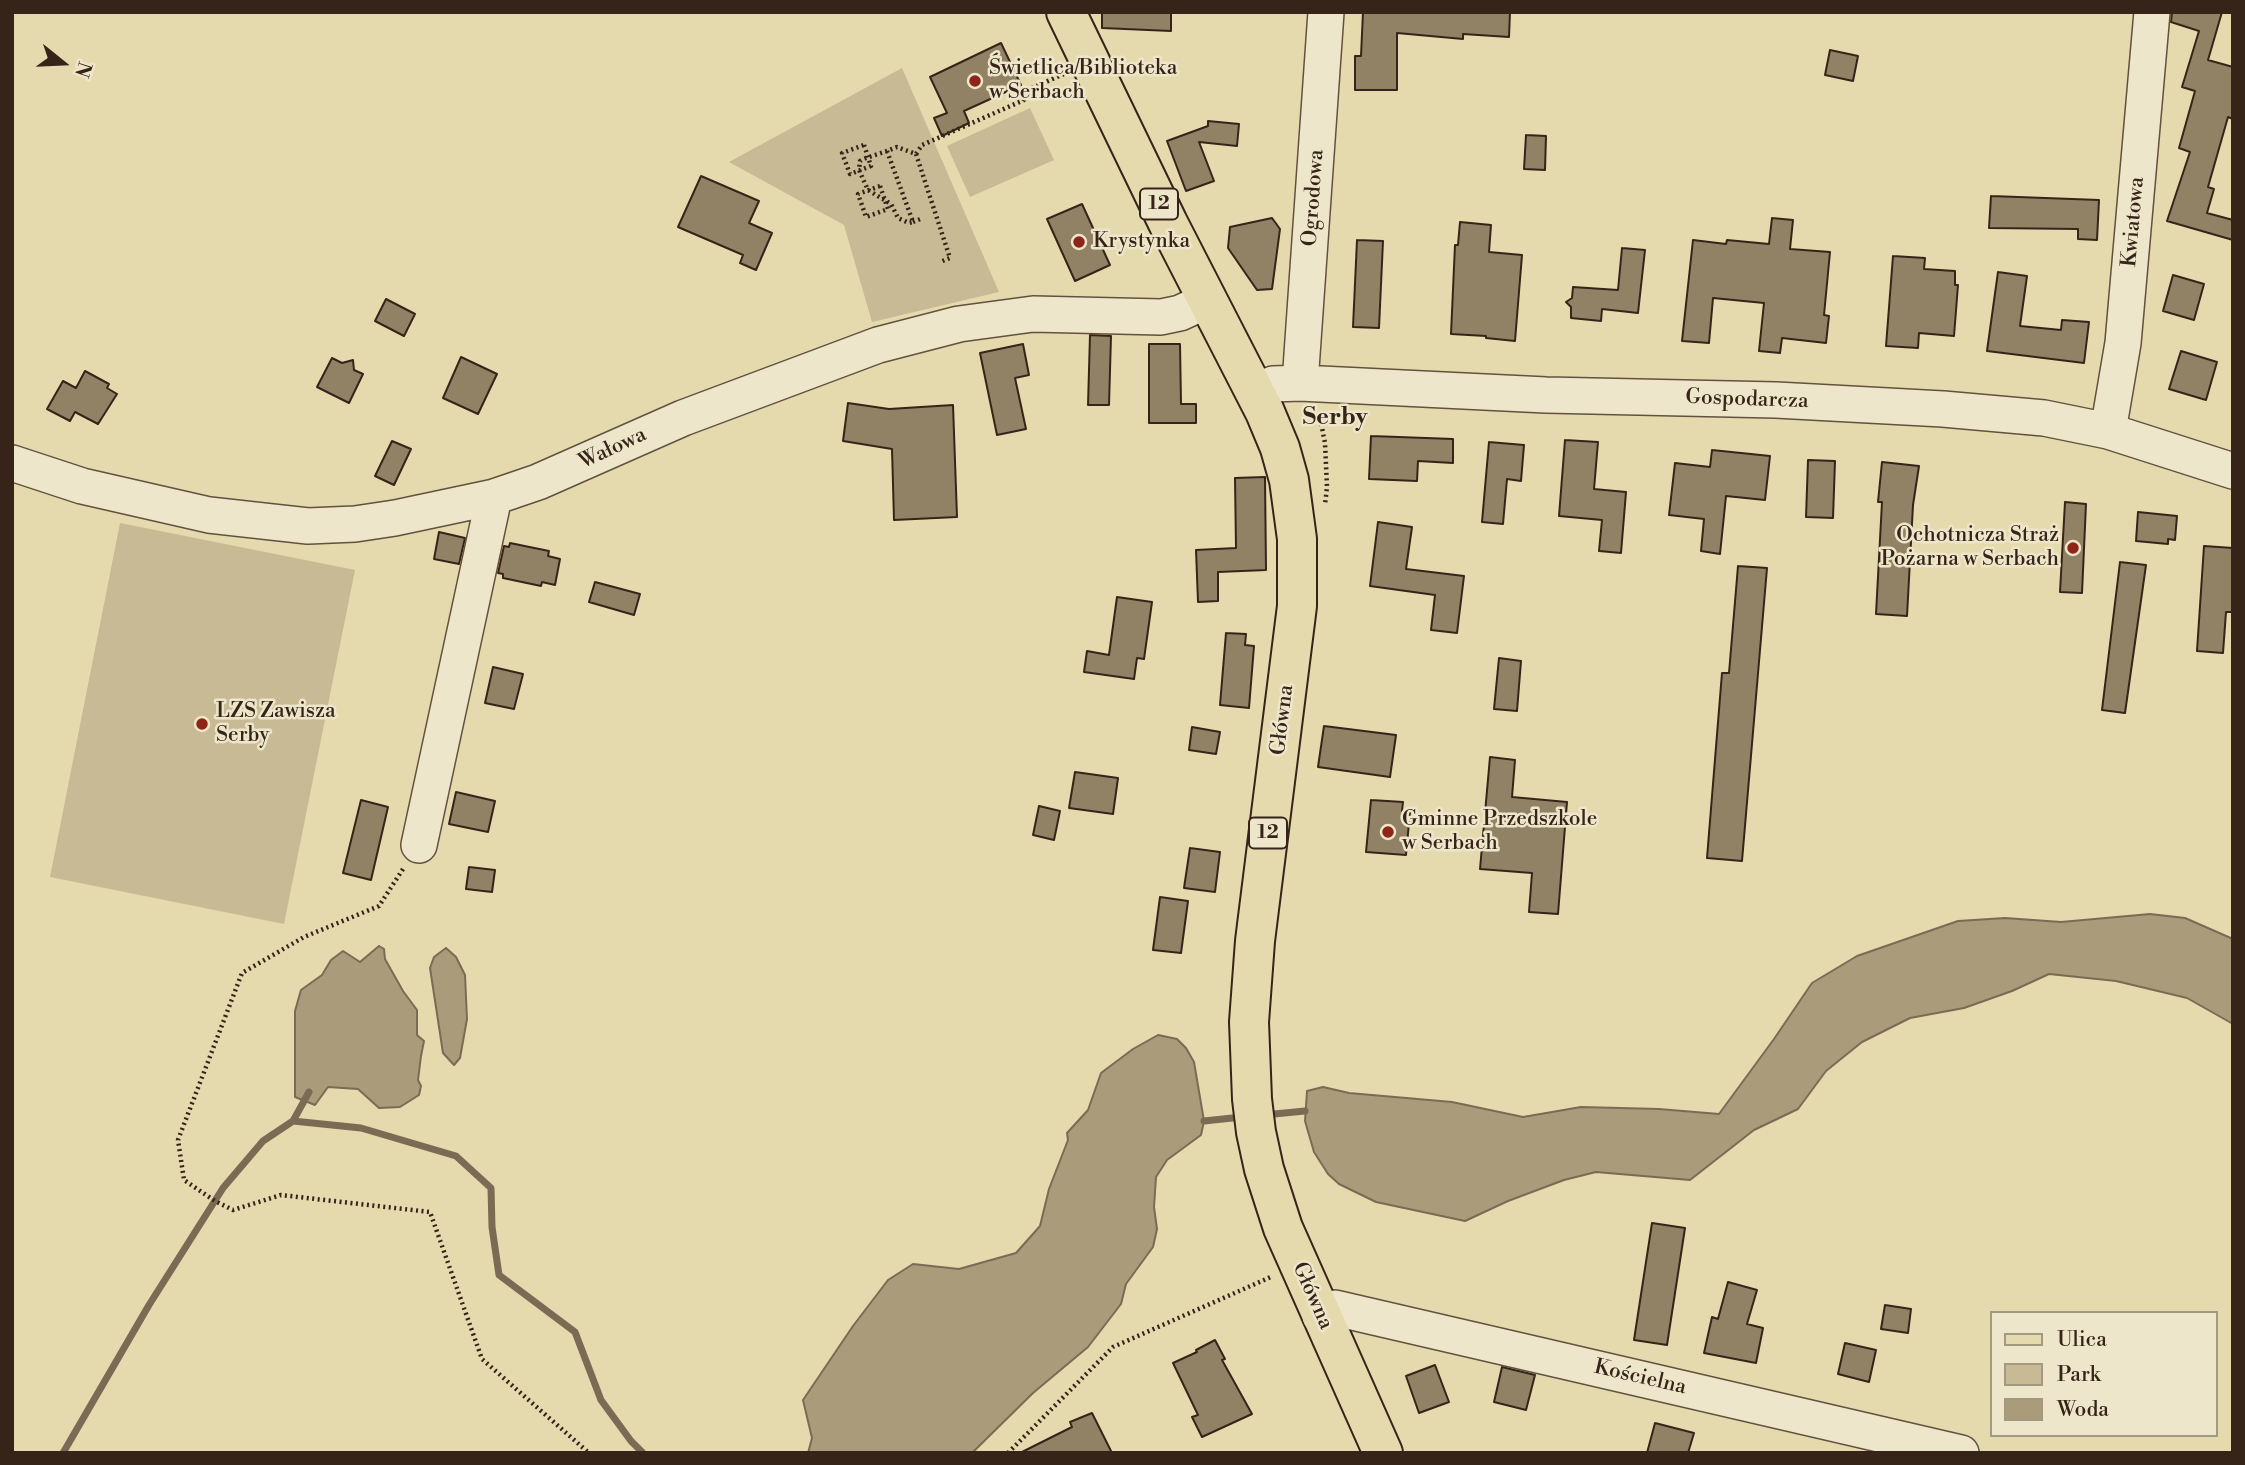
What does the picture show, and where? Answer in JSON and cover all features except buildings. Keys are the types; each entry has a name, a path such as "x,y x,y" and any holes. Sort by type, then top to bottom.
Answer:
{"main road":[{"name":"Główna","path":"1066,12 1276,436 1289,480 1296,525 1297,606 1255,941 1249,1022 1254,1116 1271,1195 1320,1316 1383,1453"}],"street":[{"name":"Ogrodowa","path":"1300,383 1326,12"},
{"name":"Kwiatowa","path":"2108,431 2123,343 2152,12"},
{"name":"Wałowa","path":"12,463 82,486 209,515 308,526 355,524 494,497 573,468 683,418 878,345 959,324 1033,314 1161,317 1180,313 1208,300"},
{"name":"Gospodarcza","path":"1255,393 1273,384 1300,383 1546,395 1776,400 1943,409 2044,418 2108,431 2233,471"},
{"path":"419,845 494,497"},
{"name":"Kościelna","path":"1320,1316 1335,1308 1961,1453"}],"path":[{"path":"916,154 922,145 1024,100 1020,93 1067,73 1062,62"},
{"path":"863,145 871,166 850,174 842,153 863,145"},
{"path":"916,154 897,147 860,161 859,170 868,190 891,204 901,221 909,223 923,218"},
{"path":"887,151 914,222"},
{"path":"916,154 950,258 940,262"},
{"path":"880,186 888,209 866,217 858,194 868,190 880,186"},
{"path":"1324,511 1327,487 1325,443 1317,408 1327,399 1336,399 1334,384"},
{"path":"419,845 379,906 304,937 242,973 178,1140 184,1180 233,1210 281,1195 430,1212 482,1359 589,1453"},
{"path":"1008,1453 1114,1346 1277,1275"}],"green space":[{"path":"902,68 999,292 872,322 844,225 729,162"},
{"path":"1030,108 1054,160 970,197 947,146"},
{"name":"LZS Zawisza Serby","path":"120,523 355,570 284,924 50,877"}],"water":[{"path":"2150,914 2185,918 2233,939 2233,1024 2187,998 2116,981 2049,974 1964,1008 1910,1018 1862,1042 1826,1071 1798,1109 1754,1130 1690,1180 1596,1172 1564,1180 1465,1221 1376,1202 1339,1184 1328,1174 1314,1152 1305,1121 1307,1091 1323,1087 1349,1093 1452,1102 1523,1117 1581,1107 1719,1114 1812,983 1857,956 1958,921 2005,918 2061,922"},
{"path":"379,946 384,949 385,959 417,1010 417,1035 424,1041 418,1080 421,1086 419,1095 400,1107 379,1108 358,1089 328,1087 315,1105 295,1097 295,1011 301,990 322,975 331,960 343,951 360,962"},
{"path":"446,948 456,957 465,975 467,1019 460,1058 454,1065 443,1053 430,968 434,957"},
{"path":"1158,1035 1177,1039 1194,1062 1204,1121 1201,1135 1167,1160 1156,1177 1154,1207 1157,1229 1153,1247 1126,1284 1121,1304 1088,1347 1033,1393 972,1453 808,1453 812,1438 803,1400 888,1280 913,1264 959,1269 1016,1253 1040,1226 1049,1189 1068,1140 1067,1133 1088,1110 1101,1073 1133,1049"}],"waterway":[{"path":"63,1453 149,1305 223,1188 263,1141 293,1121 309,1092"},
{"path":"1264,1115 1305,1111"},
{"path":"1204,1121 1242,1117"},
{"path":"293,1121 361,1128 456,1156 491,1188 492,1227 499,1275 575,1332 601,1400 643,1453"}],"place":[{"name":"Świetlica/Biblioteka w Serbach","path":"975,81"},
{"name":"Krystynka","path":"1079,242"},
{"name":"Ochotnicza Straż Pożarna w Serbach","path":"2073,548"},
{"name":"LZS Zawisza Serby","path":"202,724"},
{"name":"Gminne Przedszkole w Serbach","path":"1388,832"}],"district":[{"name":"Serby","path":"1335,418"}]}
